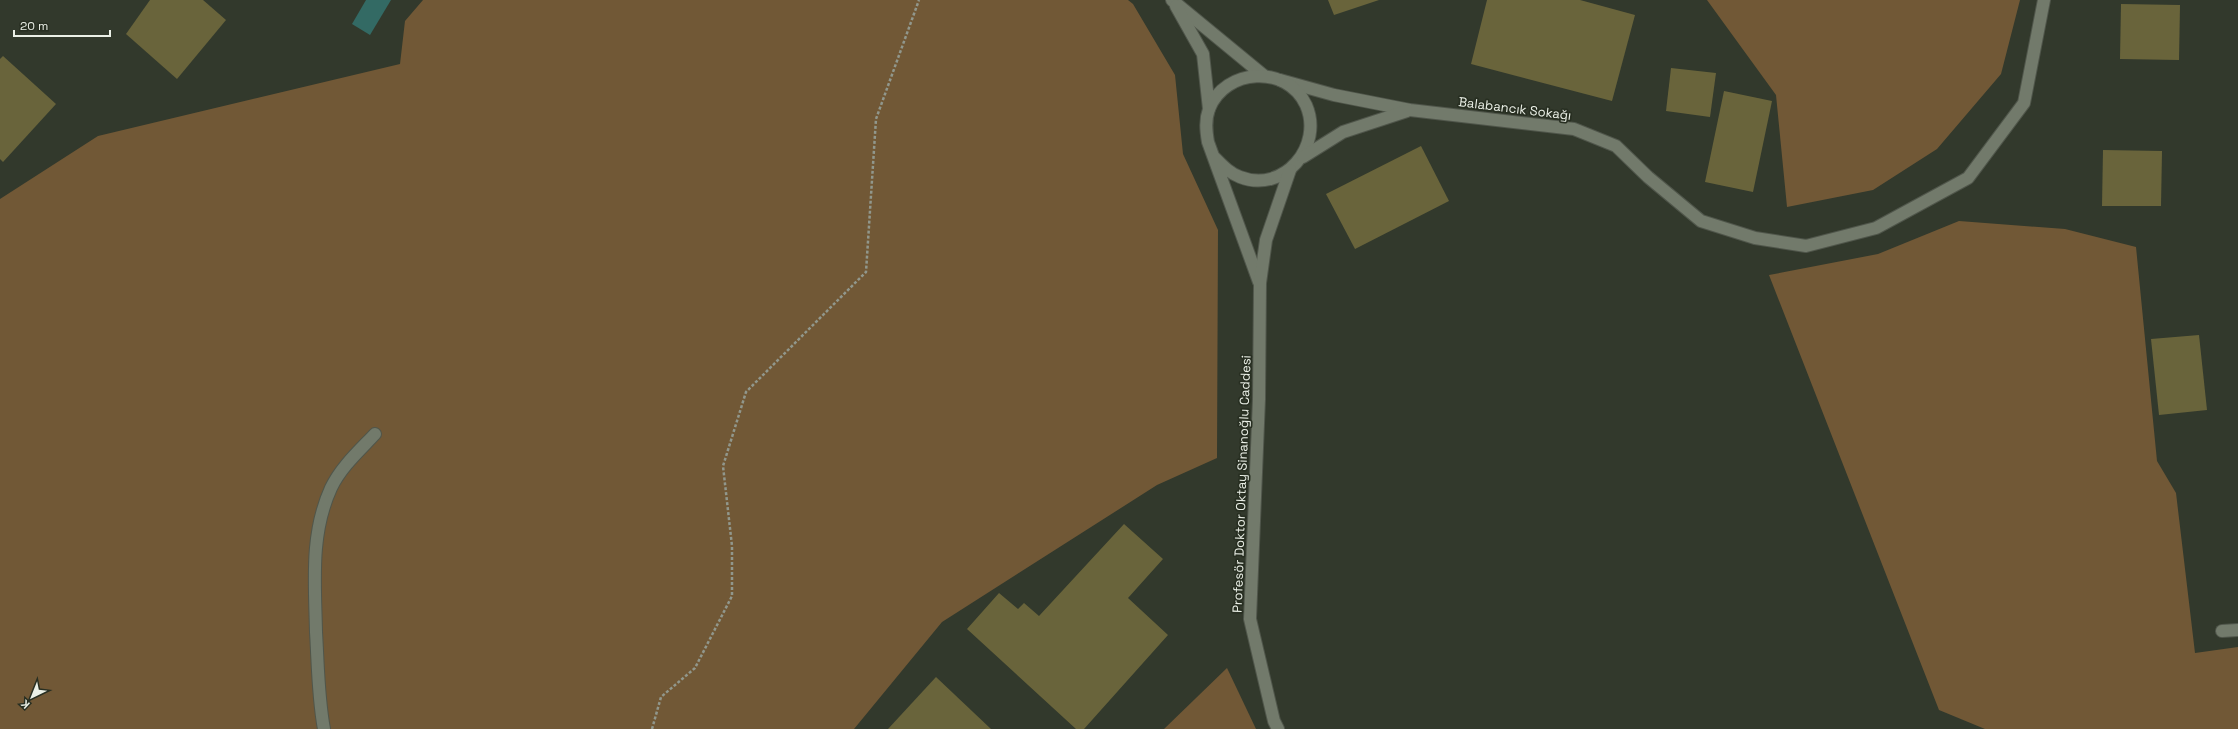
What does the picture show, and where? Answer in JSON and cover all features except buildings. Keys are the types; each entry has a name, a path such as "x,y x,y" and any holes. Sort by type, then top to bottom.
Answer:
{"street":[{"path":"1209,109 1217,95 1230,83 1245,77 1263,75 1280,80 1297,92 1306,105 1311,122 1310,140 1303,157 1290,170 1275,178 1257,181 1240,177 1226,169 1214,157 1208,142 1206,125 1209,109 1203,54 1172,0 1263,75"},
{"name":"Balabancık Sokağı","path":"1280,80 1334,95 1410,110 1574,129 1616,146 1648,177 1702,221 1755,238 1806,246 1876,228 1968,178 2024,103 2044,0"},
{"name":"Balabancık Sokağı","path":"1303,157 1343,132 1410,110"},
{"name":"Profesör Doktor Oktay Sinanoğlu Caddesi","path":"1214,157 1260,283"},
{"name":"Profesör Doktor Oktay Sinanoğlu Caddesi","path":"1278,729 1274,721 1250,619 1259,399 1260,283 1266,240 1290,170"},
{"path":"324,729 319,692 317,656 314,558 317,532 323,508 343,467 375,434"},
{"path":"2222,631 2238,630"}],"path":[{"path":"652,729 661,697 696,668 732,596 732,546 723,466 746,392 866,272 876,119 920,0"}],"shaded area":[{"path":"423,0 1128,0 1133,4 1175,75 1183,154 1218,230 1217,458 1157,485 942,622 854,729 0,729 0,199 98,136 400,64 405,21"},
{"path":"1707,0 2020,0 2001,74 1937,149 1873,190 1787,207 1776,95"},
{"path":"1959,221 2065,229 2136,247 2157,461 2176,493 2195,653 2238,647 2238,729 1985,729 1939,710 1769,275 1878,254"},
{"path":"1227,668 1256,729 1164,729"}],"water":[{"path":"366,0 391,0 370,35 352,24"}]}
